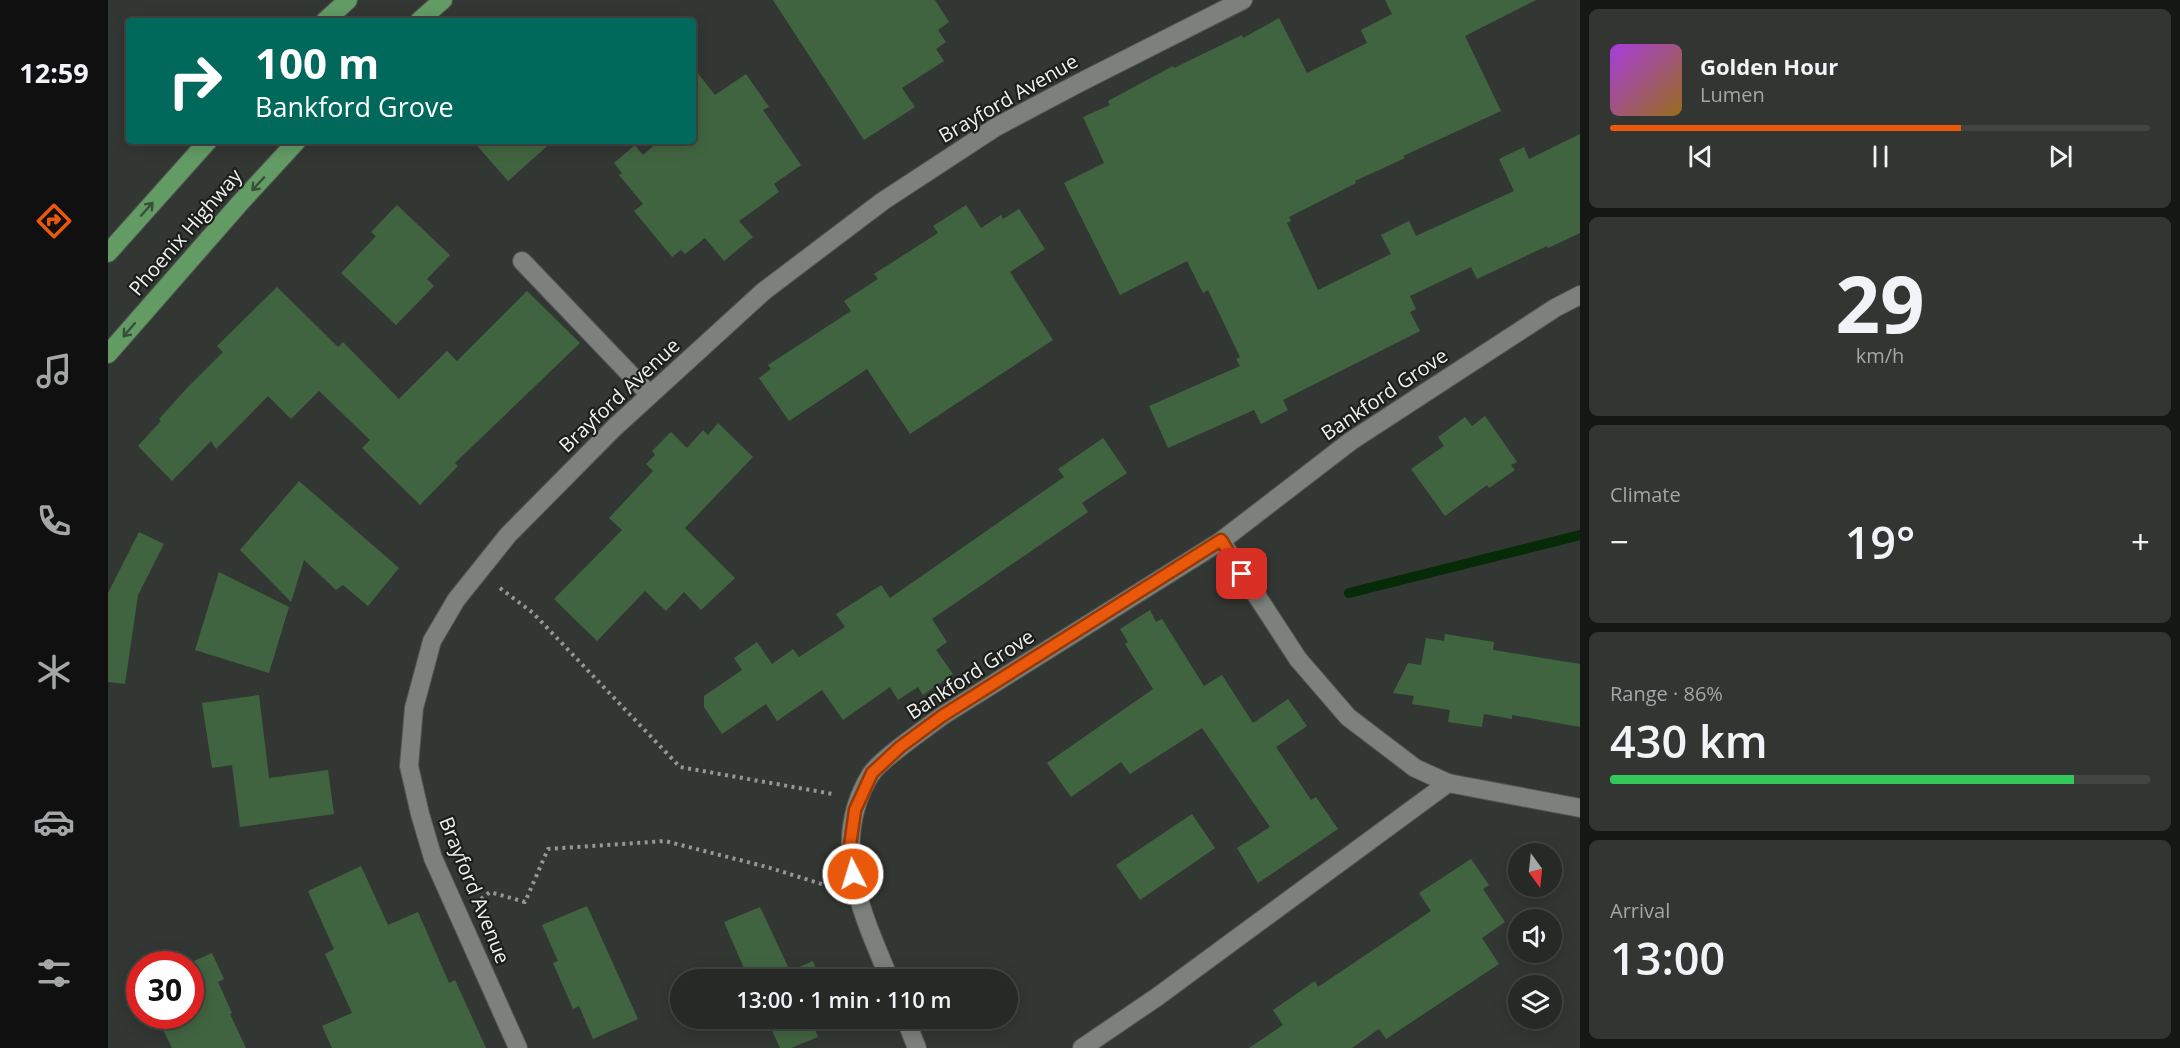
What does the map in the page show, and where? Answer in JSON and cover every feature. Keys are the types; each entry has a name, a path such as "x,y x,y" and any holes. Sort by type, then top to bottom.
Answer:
{"main road":[{"path":"328,18 348,0"},
{"path":"422,18 443,0"},
{"path":"108,253 204,144"},
{"name":"Phoenix Highway","path":"108,354 294,144"}],"street":[{"name":"Brayford Avenue","path":"518,1048 434,858 420,814 409,766 414,708 432,642 456,600 508,535 615,427 764,291 883,201 996,128 1209,7 1243,0"},
{"path":"522,261 650,395"},
{"name":"Bankford Grove","path":"886,969 857,895 849,853 855,810 872,773 900,747 942,716 1221,540 1351,441 1555,308 1580,295"},
{"path":"1221,540 1298,659 1348,717 1415,768 1448,783 1580,808"},
{"path":"1082,1048 1157,997 1448,783"},
{"path":"910,1029 917,1048"}],"path":[{"path":"478,572 534,613 680,767 860,798"},
{"path":"459,915 490,892 525,902 548,849 665,841 767,867 857,895"}],"building":[{"path":"773,0 935,0 949,22 938,30 946,42 936,49 944,61 902,88 915,107 864,140"},
{"path":"1385,0 1536,0 1465,36 1501,111 1403,156 1405,158 1355,181 1356,183 1289,217 1291,221 1287,223 1318,290 1391,254 1381,235 1409,221 1416,236 1514,191 1499,159 1524,147 1529,159 1580,134 1580,233 1477,279 1471,267 1410,296 1416,309 1410,312 1420,331 1283,400 1288,410 1261,424 1254,410 1168,448 1149,406 1240,366 1236,359 1240,357 1208,290 1203,293 1187,261 1120,295 1064,183 1104,163 1083,117 1110,105 1108,101 1173,66 1174,68 1242,35 1243,38 1279,18 1307,73 1367,43 1361,30 1392,14"},
{"path":"696,71 715,95 746,74 769,107 763,110 801,165 774,184 779,192 739,221 753,237 724,261 705,238 685,254 681,250 672,257 634,211 643,204 619,175 622,173 614,163 635,145 643,155 656,144 696,144"},
{"path":"476,144 550,144 508,181"},
{"path":"397,205 450,255 427,279 434,286 396,325 341,273 376,236 371,232"},
{"path":"966,205 981,228 1001,215 1003,219 1019,209 1045,249 1010,272 1053,340 910,434 867,369 789,421 759,378 771,369 768,365 851,311 844,301 878,279 874,274 938,233 933,226"},
{"path":"277,287 338,347 343,342 399,399 447,351 457,361 527,291 580,343 455,463 458,466 420,505 362,448 370,440 319,391 291,419 268,396 216,449 211,441 172,481 138,446 187,388 223,352 217,346"},
{"path":"1485,416 1517,462 1511,465 1515,470 1489,488 1487,485 1445,516 1411,469 1444,446 1438,437 1465,417 1472,426"},
{"path":"718,423 753,457 685,528 735,578 701,610 684,592 666,611 645,591 597,641 554,599 622,530 609,518 653,471 646,464 655,455 652,451 671,432 687,448 703,430 708,435"},
{"path":"1103,438 1127,473 1082,503 1088,512 932,619 947,642 936,650 953,674 923,695 918,687 898,700 890,687 843,720 822,690 777,721 766,704 722,734 704,707 704,696 742,670 734,658 757,642 772,664 793,649 799,657 845,627 836,614 881,585 890,598 1064,477 1058,469"},
{"path":"299,481 399,568 368,606 343,585 336,590 304,560 291,602 240,550"},
{"path":"139,532 164,544 138,595 125,684 108,682 108,593"},
{"path":"219,572 289,607 269,673 195,650"},
{"path":"1150,610 1156,622 1162,619 1204,686 1222,675 1253,723 1288,699 1307,726 1276,747 1311,800 1316,797 1338,829 1258,883 1237,848 1270,827 1202,728 1130,774 1121,762 1071,797 1047,763 1153,689 1125,644 1128,642 1120,629"},
{"path":"1445,634 1494,642 1493,650 1580,664 1580,727 1512,715 1512,719 1484,714 1482,727 1448,722 1450,710 1412,704 1414,696 1393,693 1408,663 1421,665 1426,638 1444,641"},
{"path":"259,695 269,778 328,770 334,814 240,827 232,765 212,768 202,703"},
{"path":"1192,814 1215,848 1140,900 1116,865"},
{"path":"1471,859 1489,885 1483,889 1505,922 1482,938 1499,964 1386,1039 1379,1029 1352,1048 1249,1048 1283,1025 1273,1010 1315,981 1318,987 1431,911 1419,893"},
{"path":"361,866 388,925 418,912 449,983 455,980 486,1048 332,1048 322,1026 352,1013 325,954 334,949 308,891"},
{"path":"587,906 638,1019 593,1039 579,1006 573,1009 553,963 558,961 542,925"},
{"path":"760,907 789,969 744,969 724,922"},
{"path":"212,953 224,979 218,982 246,1048 172,1048 162,1029 204,1029 204,957"},
{"path":"813,961 816,969 795,969"},
{"path":"771,1029 815,1029 818,1037 791,1048 780,1048"}],"waterway":[{"path":"1349,593 1580,535"}],"route":[{"path":"853,874 849,853 855,810 872,773 900,747 942,716 1221,540 1242,574"}]}
